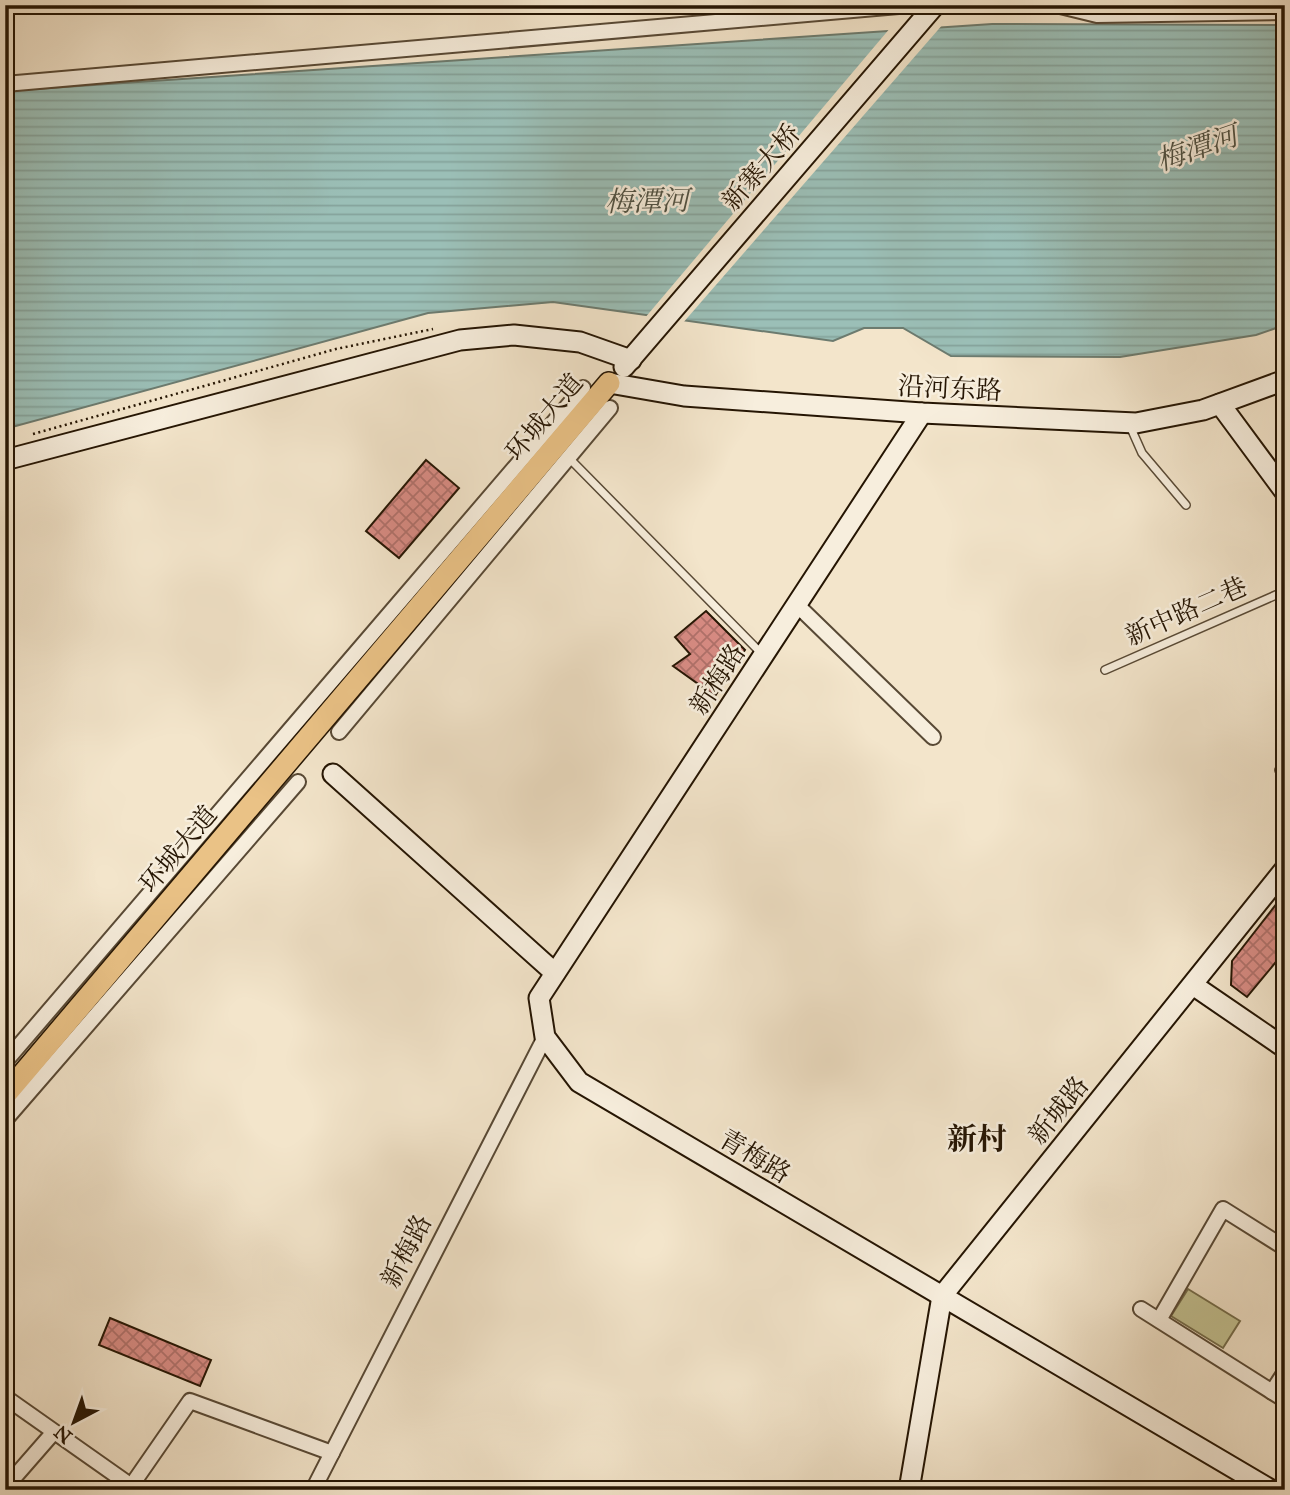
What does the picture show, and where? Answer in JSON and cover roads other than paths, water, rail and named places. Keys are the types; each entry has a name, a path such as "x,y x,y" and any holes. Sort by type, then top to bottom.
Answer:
{"main road":[{"name":"新寨大桥","path":"608,383 634,356 923,9"},
{"path":"5,460 460,340 514,335 580,342 634,356"},
{"name":"沿河东路","path":"608,383 684,396 922,413 1128,422 1203,410 1285,380"},
{"name":"环城大道","path":"5,1082 596,387 608,383"},
{"name":"环城大道","path":"5,1095 608,383"},
{"path":"1220,404 1285,492"},
{"name":"新梅路","path":"555,973 922,413"},
{"path":"333,774 555,973"},
{"name":"新城路","path":"909,1490 942,1296 1285,869"},
{"name":"青梅路","path":"555,973 539,999 545,1037 579,1082 1271,1490"},
{"path":"1193,985 1285,1048"}],"street":[{"path":"1056,5 1097,15 1285,12"},
{"path":"5,84 923,9"},
{"path":"5,1062 583,388"},
{"path":"339,732 610,408"},
{"path":"797,605 933,737"},
{"path":"5,1120 298,782"},
{"name":"新梅路","path":"313,1490 545,1037"},
{"path":"1158,1320 1223,1209 1285,1248"},
{"path":"1141,1309 1278,1396 1285,1372"},
{"path":"5,1397 54,1433 137,1484 190,1401 332,1453"},
{"path":"5,1488 54,1433"}],"lane":[{"path":"1128,422 1142,453 1186,505"},
{"path":"568,458 763,656"},
{"name":"新中路二巷","path":"1105,670 1285,591"},
{"path":"1279,770 1285,764"}],"water":[{"name":"梅潭河","path":"992,24 1285,25 1285,325 1256,335 1120,357 951,356 903,328 864,328 833,341 553,302 428,313 5,429 5,91"}],"district":[{"name":"新村","path":"977,1139"}]}
